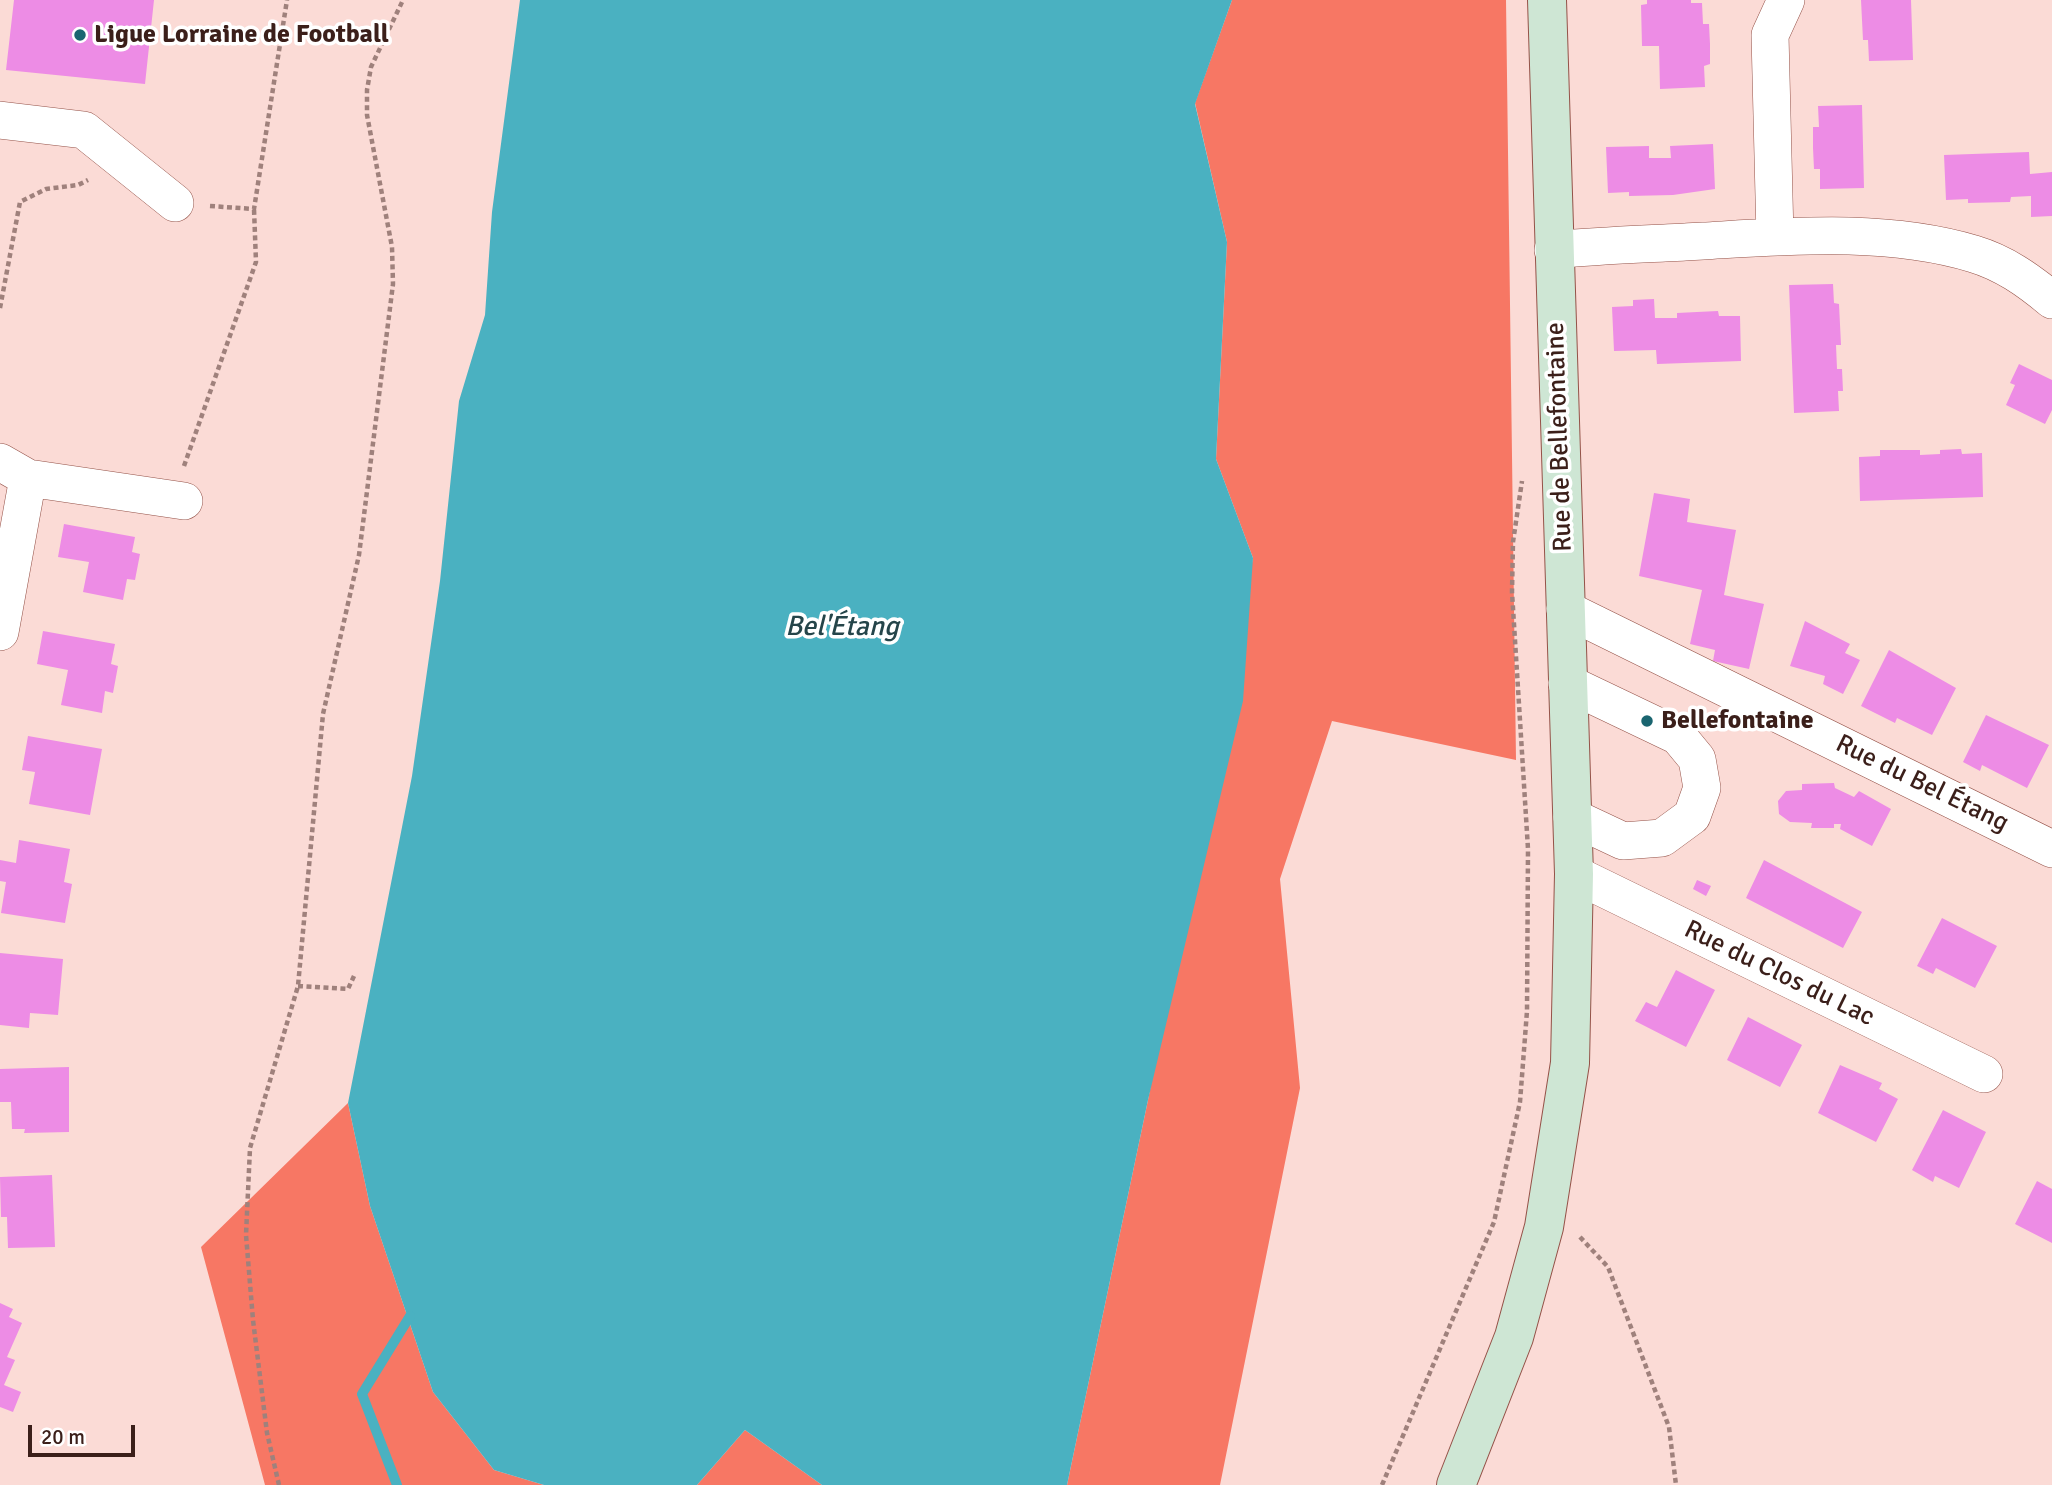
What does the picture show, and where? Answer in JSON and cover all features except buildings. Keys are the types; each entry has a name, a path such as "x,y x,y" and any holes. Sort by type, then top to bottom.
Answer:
{"street":[{"name":"Rue de Bellefontaine","path":"1456,1485 1514,1337 1548,1204 1570,1063 1574,874 1547,0"},
{"path":"1775,237 1770,35 1786,0"},
{"path":"0,120 84,130 175,203"},
{"path":"1553,250 1775,237 1860,238 1926,244 1975,255 2023,276 2052,300"},
{"path":"0,632 14,470 169,498"},
{"name":"Rue du Bel Étang","path":"1565,609 2052,849"},
{"path":"1567,683 1678,736 1697,759 1702,788 1692,816 1662,838 1623,841 1572,817"},
{"name":"Rue du Clos du Lac","path":"1574,874 1984,1074"}],"path":[{"path":"169,498 190,452 256,262 254,209 287,0"},
{"path":"279,1485 267,1433 253,1320 246,1235 247,1183 250,1148 298,986 323,715 359,555 393,284 392,247 367,115 367,90 372,66 403,0"},
{"path":"0,308 20,202 46,189 78,184 122,161"},
{"path":"175,203 254,209"},
{"path":"1382,1485 1494,1222 1520,1102 1527,1011 1528,849 1512,592 1516,504 1523,479 1529,470"},
{"path":"298,986 348,989 354,976"},
{"path":"1548,1204 1608,1267 1668,1427 1676,1485"}],"shaded area":[{"path":"1232,0 1506,0 1516,760 1332,721 1280,879 1300,1088 1220,1485 1067,1485 1148,1100 1253,558 1216,459 1227,242 1195,103"},
{"path":"348,1103 370,1206 433,1392 494,1470 544,1485 265,1485 201,1247"},
{"path":"745,1430 822,1485 697,1485"}],"water":[{"name":"Bel'Étang","path":"520,0 1232,0 1195,104 1227,242 1216,459 1253,558 1243,701 1148,1100 1067,1485 822,1485 745,1430 697,1485 544,1485 494,1470 433,1392 370,1206 348,1103 412,776 440,581 459,401 485,315 492,212"}],"waterway":[{"path":"397,1485 362,1394 410,1316"}],"place":[{"name":"Ligue Lorraine de Football","path":"80,35"},
{"name":"Bellefontaine","path":"1647,721"}]}
